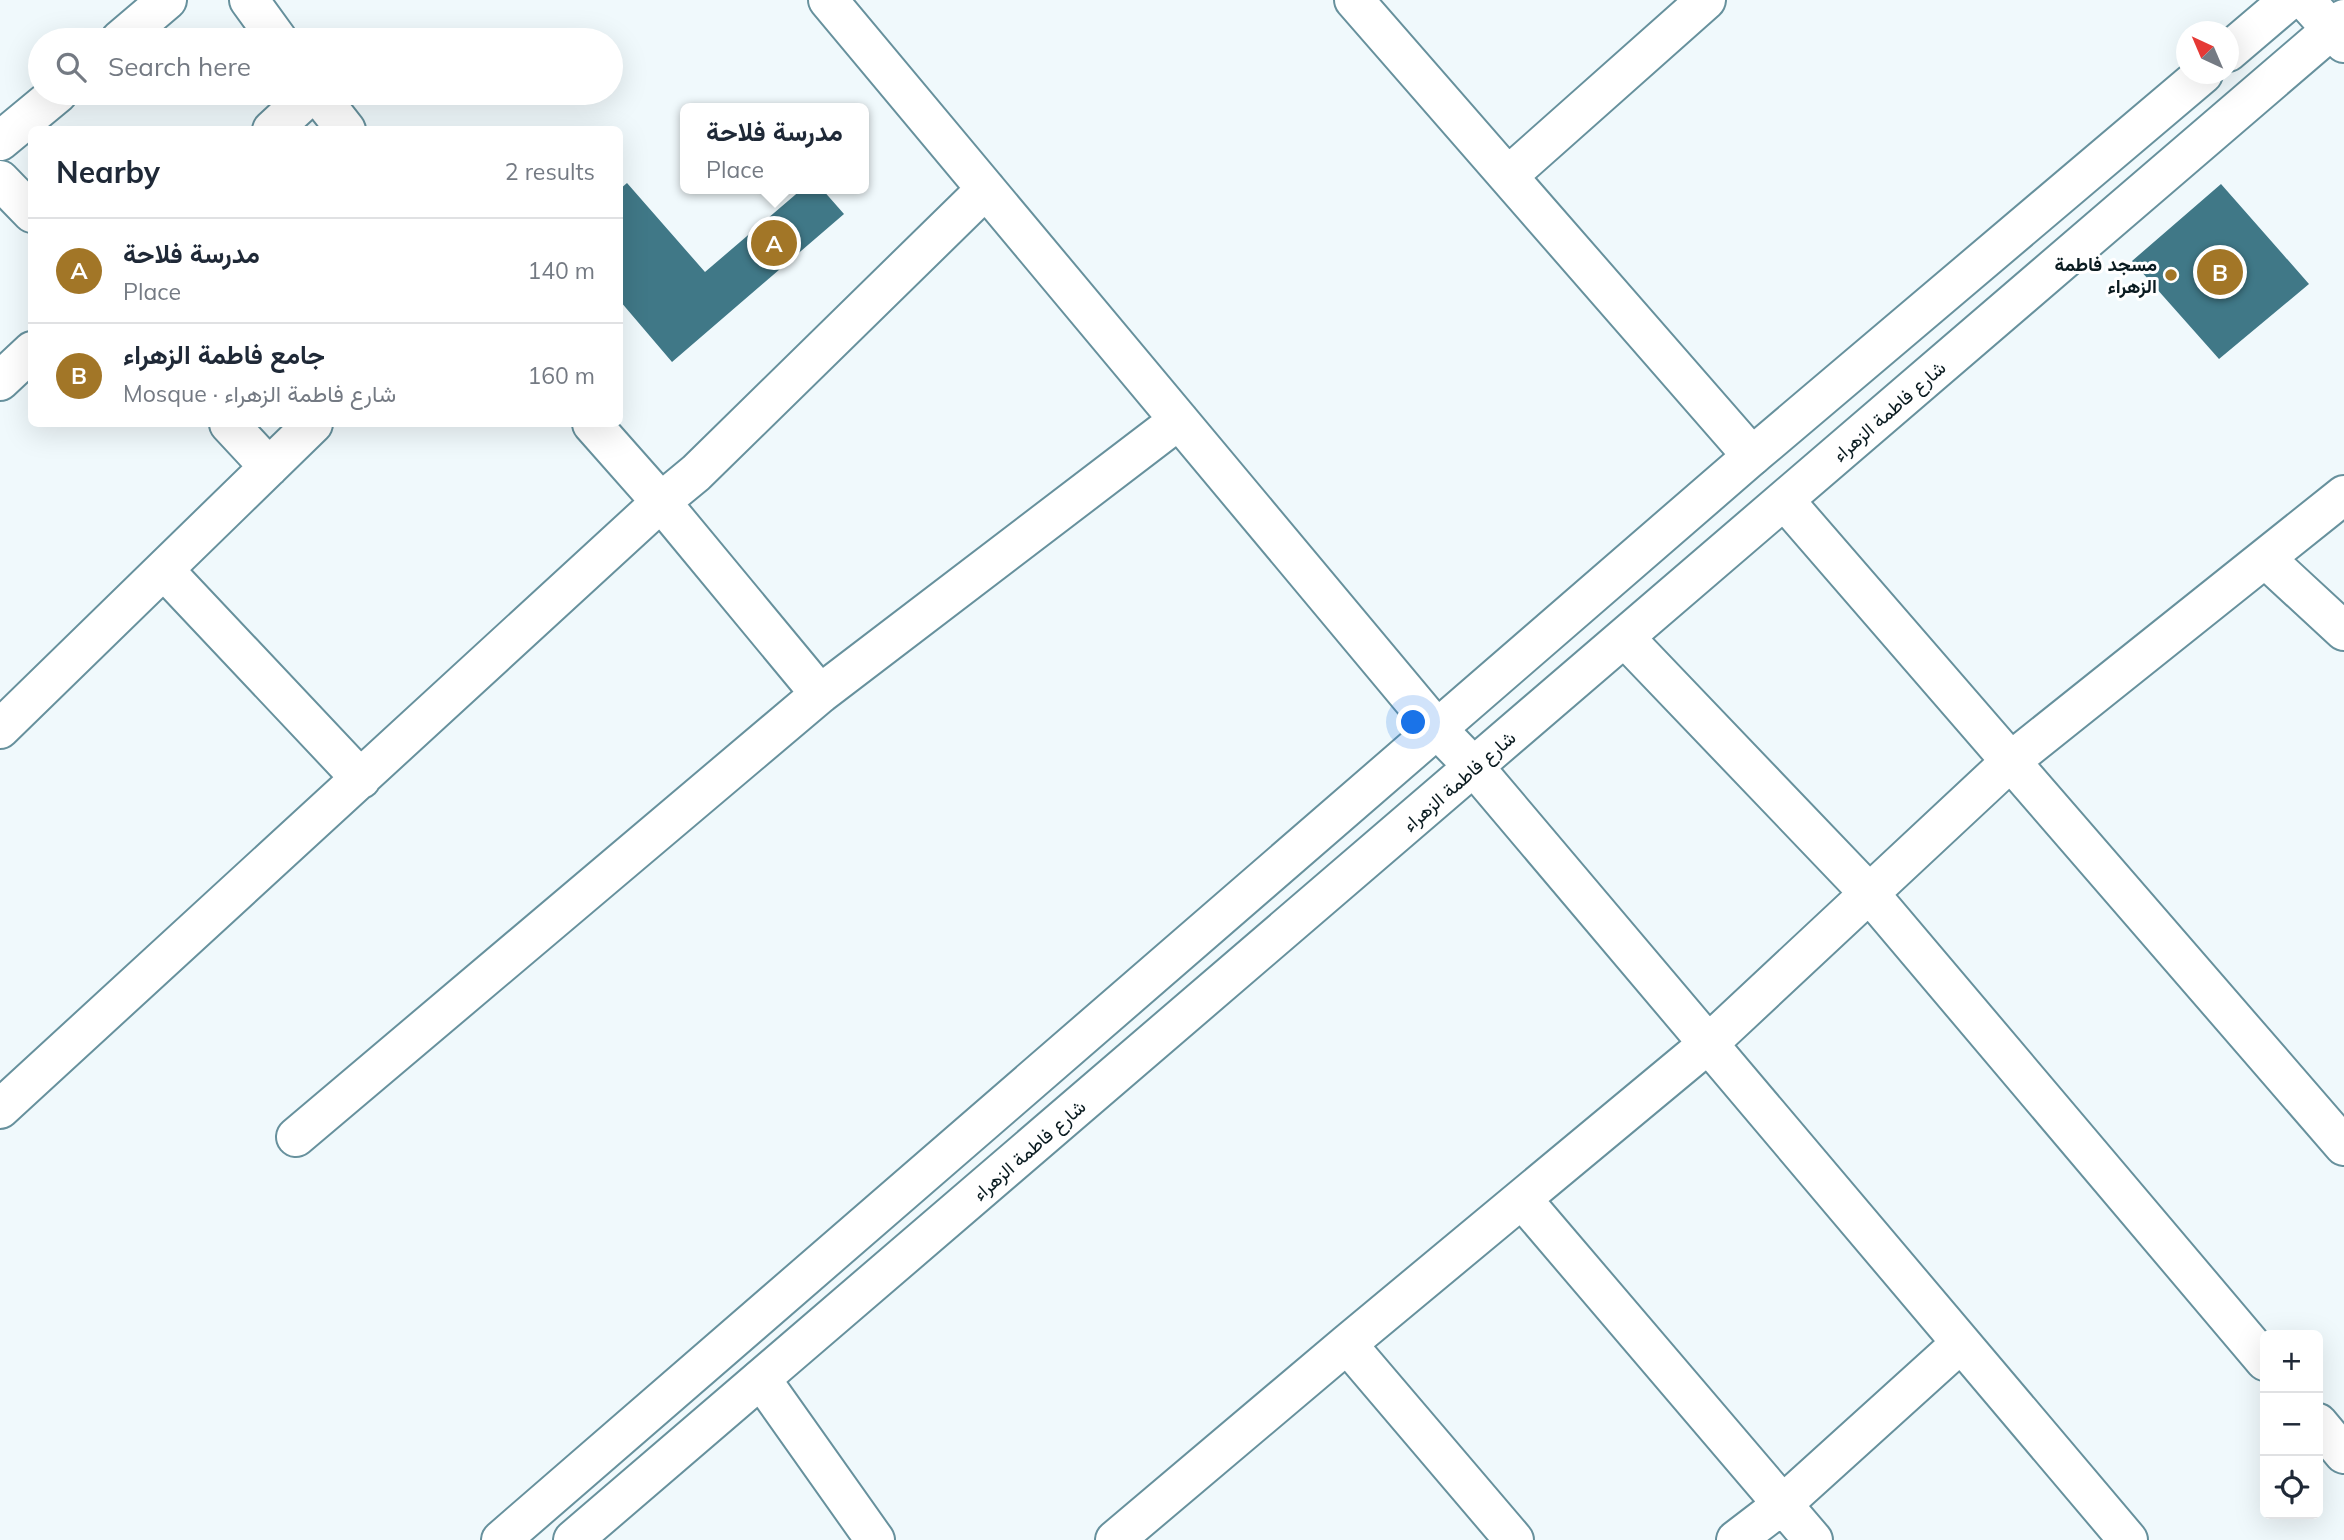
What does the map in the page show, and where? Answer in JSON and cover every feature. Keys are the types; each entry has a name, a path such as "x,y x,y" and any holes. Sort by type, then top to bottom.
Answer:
{"street":[{"path":"134,28 167,0"},
{"path":"249,0 269,28"},
{"path":"1354,0 1752,456"},
{"path":"1508,176 1706,0"},
{"path":"2239,43 2289,0"},
{"path":"2305,0 2340,31"},
{"path":"836,3 986,189 1437,729 1475,768 2128,1540"},
{"name":"شارع فاطمة الزهراء","path":"573,1540 1744,536 2340,31"},
{"path":"501,1540 1709,493 2191,84"},
{"path":"0,141 44,105"},
{"path":"276,126 299,105"},
{"path":"326,105 343,126"},
{"path":"0,180 28,209"},
{"path":"0,1109 661,502 696,473 986,189"},
{"path":"0,381 28,355"},
{"path":"296,1138 820,694 1179,420"},
{"path":"232,427 269,467"},
{"path":"0,729 310,427"},
{"path":"595,427 661,502 820,694"},
{"path":"1709,493 1744,536"},
{"path":"1115,1540 1708,1044 2011,761 2344,495"},
{"path":"1785,501 2344,1146"},
{"path":"2266,559 2344,631"},
{"path":"164,570 361,779"},
{"path":"1625,638 1869,893 2260,1355"},
{"path":"1522,1199 1813,1540"},
{"path":"1736,1540 1783,1504 1961,1343"},
{"path":"1347,1344 1514,1540"},
{"path":"761,1379 875,1540"},
{"path":"2323,1429 2344,1454"}],"building":[{"path":"627,183 705,272 796,194 826,194 844,214 672,362 623,305 623,186"},
{"path":"2221,184 2309,284 2219,359 2132,261"}],"place":[{"name":"مدرسة فلاحة","path":"774,243"},
{"name":"جامع فاطمة الزهراء","path":"2220,272"},
{"name":"مسجد فاطمة الزهراء","path":"2171,275"}]}
